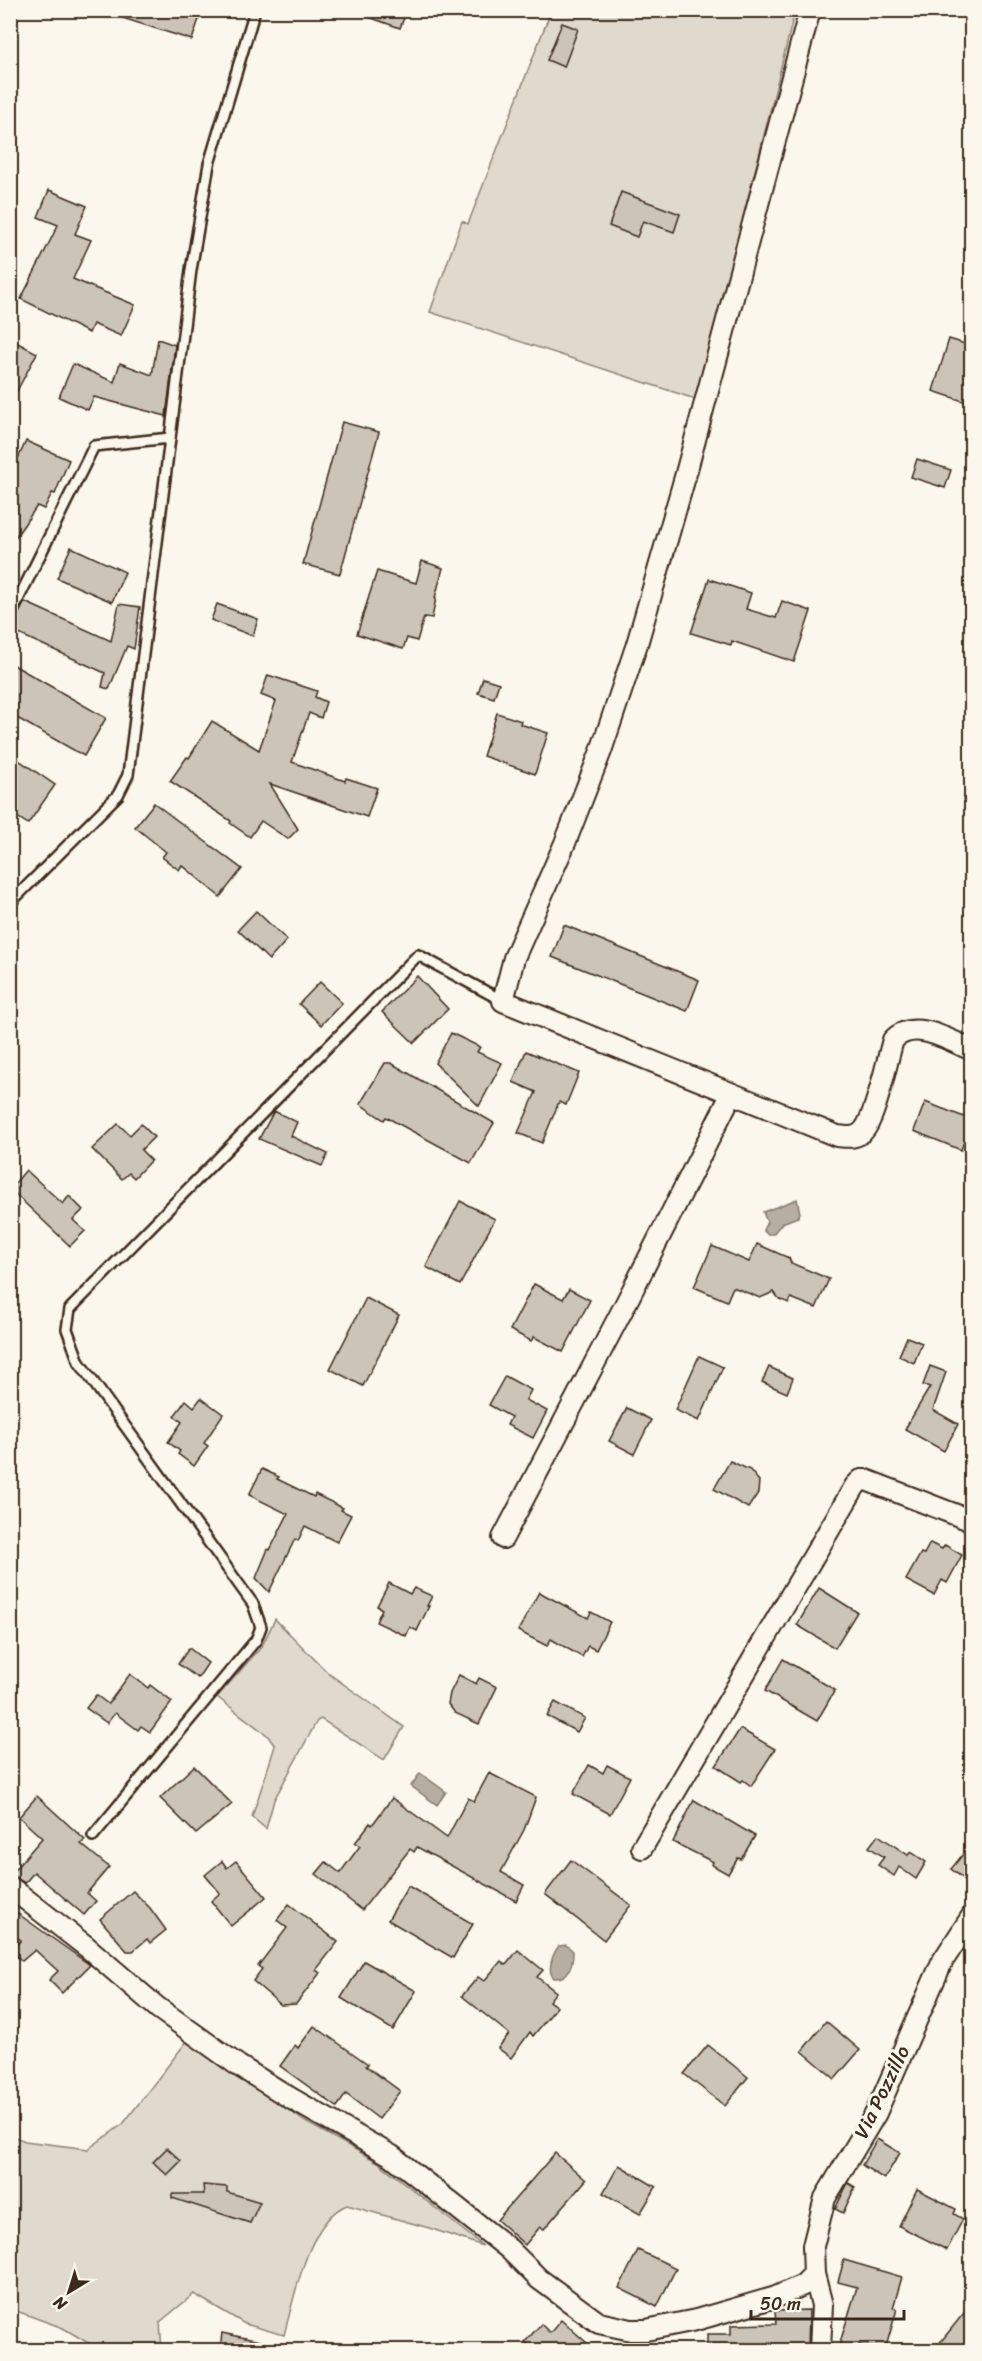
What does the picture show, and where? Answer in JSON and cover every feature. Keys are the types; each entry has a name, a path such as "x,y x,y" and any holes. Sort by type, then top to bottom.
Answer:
{"street":[{"path":"810,10 638,644 601,751 565,843 514,958 503,1001 837,1136 854,1137 864,1131 871,1117 893,1040 900,1032 911,1029 925,1031 972,1050"},
{"path":"503,1538 731,1095"},
{"path":"642,1848 849,1496 861,1480 972,1521"},
{"path":"10,1887 78,1939 158,2008 239,2066 392,2156 509,2249 539,2279 599,2323 631,2330 696,2320 776,2297 803,2285 814,2274"},
{"name":"Via Pozzillo","path":"820,2350 822,2305 814,2274 813,2246 825,2198 876,2113 942,1962 972,1916"}],"lane":[{"path":"10,903 118,795 128,775 191,270 209,164 255,10"},
{"path":"10,616 94,446 170,438"},
{"path":"93,1836 256,1640 261,1627 253,1604 79,1362 67,1329 70,1309 418,955 503,1001"}],"shaded area":[{"path":"551,11 795,11 698,400 430,312 462,221 468,224"},
{"path":"797,1199 800,1213 798,1217 782,1223 773,1234 767,1234 763,1230 767,1222 763,1212"},
{"path":"275,1619 328,1673 404,1727 384,1760 321,1719 317,1721 274,1800 266,1829 252,1817 275,1746 267,1735 217,1697 262,1646"},
{"path":"420,1773 446,1792 437,1805 411,1786"},
{"path":"566,1945 573,1951 570,1970 564,1976 554,1978 550,1967 553,1957 559,1946"},
{"path":"190,2037 304,2121 378,2162 483,2246 347,2205 334,2213 322,2227 313,2243 298,2282 284,2335 245,2324 194,2294 160,2322 162,2350 100,2350 63,2328 11,2309 10,2135 25,2141 88,2149 123,2124"}],"building":[{"path":"111,10 171,10 199,19 192,40 110,14"},
{"path":"357,10 407,10 400,28 357,13"},
{"path":"562,23 578,29 564,67 547,60"},
{"path":"49,190 87,206 75,234 91,240 73,279 135,305 121,336 93,324 89,333 21,299 58,225 38,217"},
{"path":"621,192 680,214 674,232 643,221 637,237 609,226"},
{"path":"10,339 37,353 10,404"},
{"path":"158,339 175,345 166,416 94,397 88,410 59,397 73,364 114,382 120,363 152,375"},
{"path":"949,339 972,346 972,404 933,391"},
{"path":"342,422 379,432 340,574 303,564"},
{"path":"26,441 69,460 55,494 52,493 44,509 37,506 10,545 10,476"},
{"path":"917,459 951,470 945,488 911,477"},
{"path":"71,547 125,572 112,602 57,578"},
{"path":"422,561 443,568 432,618 424,617 417,641 407,638 403,649 357,634 377,571 416,583"},
{"path":"709,579 751,593 746,609 776,618 782,601 811,611 794,662 732,641 731,645 691,633"},
{"path":"25,602 111,641 119,604 140,607 134,649 127,646 109,689 102,687 105,673 10,630 10,623 16,619"},
{"path":"217,604 258,619 253,636 211,620"},
{"path":"10,663 106,718 84,756 10,714"},
{"path":"268,675 317,691 315,697 326,702 321,718 309,713 292,762 345,781 346,778 377,788 367,817 270,784 298,829 288,839 261,821 250,837 230,823 231,821 170,781 187,757 189,758 212,721 259,750 276,701 261,695"},
{"path":"483,678 499,683 494,698 478,693"},
{"path":"497,713 521,721 520,724 548,733 535,774 483,756"},
{"path":"10,754 55,785 28,824 10,812"},
{"path":"154,803 242,869 220,897 182,865 179,870 162,857 166,852 135,827"},
{"path":"256,911 287,940 269,960 238,930"},
{"path":"564,925 699,980 687,1011 552,957"},
{"path":"417,976 448,1009 414,1043 382,1012"},
{"path":"320,982 342,1003 321,1025 299,1004"},
{"path":"451,1033 480,1047 477,1052 502,1063 479,1106 435,1063"},
{"path":"526,1051 579,1073 566,1105 559,1102 542,1143 518,1133 536,1092 513,1082"},
{"path":"385,1063 391,1063 494,1123 471,1163 386,1117 384,1120 360,1104"},
{"path":"925,1102 972,1120 961,1150 914,1131"},
{"path":"274,1111 297,1122 291,1136 328,1154 322,1166 259,1139"},
{"path":"118,1124 130,1135 141,1124 154,1137 141,1150 151,1160 134,1178 129,1173 122,1179 92,1149"},
{"path":"26,1170 63,1204 69,1196 83,1210 73,1220 85,1231 70,1246 10,1189"},
{"path":"460,1201 495,1219 460,1285 426,1267"},
{"path":"757,1244 789,1258 791,1263 829,1279 816,1308 791,1298 789,1303 779,1299 774,1292 760,1298 733,1287 727,1301 694,1287 712,1246 749,1262"},
{"path":"534,1284 563,1299 569,1289 590,1300 563,1352 534,1337 531,1341 510,1330"},
{"path":"366,1298 399,1315 363,1386 330,1369"},
{"path":"907,1337 922,1343 914,1363 899,1356"},
{"path":"699,1356 723,1367 699,1421 675,1410"},
{"path":"930,1366 946,1372 933,1410 958,1424 944,1451 905,1429 930,1387 923,1385"},
{"path":"769,1367 793,1378 787,1393 762,1382"},
{"path":"505,1376 531,1390 526,1400 547,1411 533,1438 507,1425 511,1417 489,1405"},
{"path":"201,1398 223,1414 204,1443 208,1446 194,1466 178,1454 180,1451 168,1442 182,1422 174,1416 186,1400 194,1407"},
{"path":"627,1408 651,1420 634,1454 609,1441"},
{"path":"730,1461 750,1470 759,1481 758,1493 748,1508 714,1489"},
{"path":"262,1469 314,1497 315,1494 343,1508 341,1510 351,1515 337,1542 305,1526 298,1541 295,1539 269,1592 256,1578 268,1549 270,1550 288,1514 249,1495"},
{"path":"930,1543 942,1549 945,1545 962,1555 947,1583 942,1580 934,1595 906,1580 921,1553 924,1554"},
{"path":"389,1583 410,1594 414,1588 432,1596 417,1631 410,1627 406,1636 376,1622 382,1609 377,1606"},
{"path":"819,1588 857,1612 835,1648 797,1625"},
{"path":"539,1592 588,1618 591,1612 610,1622 596,1650 588,1646 582,1657 551,1639 547,1646 518,1631"},
{"path":"189,1648 208,1663 198,1678 178,1664"},
{"path":"783,1659 835,1690 817,1721 765,1691"},
{"path":"130,1674 148,1688 150,1685 172,1702 150,1732 141,1726 138,1730 115,1713 107,1723 86,1708 96,1695 108,1704"},
{"path":"459,1675 476,1684 479,1678 497,1687 479,1724 455,1713 448,1704 450,1693"},
{"path":"555,1702 585,1718 577,1732 547,1716"},
{"path":"740,1729 775,1749 751,1786 716,1766"},
{"path":"589,1765 603,1773 607,1765 630,1777 610,1814 573,1794"},
{"path":"194,1766 232,1804 196,1834 160,1798"},
{"path":"489,1773 536,1797 524,1830 501,1872 524,1885 516,1901 417,1847 414,1852 410,1849 362,1910 316,1874 326,1862 340,1873 360,1846 355,1843 392,1798 447,1838 468,1798 474,1801"},
{"path":"37,1796 85,1840 81,1844 109,1867 87,1893 96,1901 84,1915 34,1872 25,1883 10,1875 42,1838 19,1817"},
{"path":"694,1800 755,1836 741,1859 738,1858 728,1874 712,1865 713,1862 673,1842"},
{"path":"878,1835 908,1855 911,1852 926,1862 916,1879 899,1867 894,1876 878,1865 884,1857 869,1847"},
{"path":"972,1843 972,1885 951,1869"},
{"path":"571,1860 631,1905 604,1940 545,1894"},
{"path":"222,1861 227,1868 236,1861 266,1897 231,1926 211,1901 220,1893 205,1875"},
{"path":"408,1886 473,1924 453,1958 388,1920"},
{"path":"133,1891 150,1908 166,1930 150,1943 147,1939 133,1951 127,1951 100,1919"},
{"path":"289,1904 338,1942 316,1970 320,1973 296,2004 281,2005 253,1981 262,1969 258,1966 287,1928 277,1920"},
{"path":"10,1908 90,1965 62,1993 49,1980 58,1971 35,1950 22,1961 11,1951 21,1940 10,1932"},
{"path":"518,1950 543,1970 537,1977 556,1992 549,2001 557,2007 533,2036 530,2032 511,2058 498,2048 509,2034 462,1996 478,1977 484,1981 501,1961 506,1965"},
{"path":"364,1961 416,1991 393,2030 341,1998"},
{"path":"826,2021 860,2050 835,2079 802,2051"},
{"path":"314,2026 368,2064 366,2066 400,2091 379,2119 346,2094 337,2107 280,2066 295,2045 298,2048"},
{"path":"708,2045 748,2077 725,2106 684,2074"},
{"path":"877,2139 900,2153 884,2179 862,2165"},
{"path":"167,2148 181,2161 167,2175 153,2162"},
{"path":"555,2153 586,2180 544,2229 540,2227 525,2245 497,2220"},
{"path":"619,2165 656,2187 640,2214 603,2193"},
{"path":"848,2183 855,2187 843,2213 835,2209"},
{"path":"203,2185 227,2187 227,2192 260,2202 250,2223 172,2198 172,2194 204,2194"},
{"path":"917,2189 956,2209 954,2214 963,2219 947,2250 899,2226"},
{"path":"638,2250 676,2268 657,2307 619,2288"},
{"path":"844,2260 902,2277 893,2308 897,2309 885,2350 859,2345 858,2350 839,2346 857,2287 838,2282"},
{"path":"972,2303 972,2350 934,2350"},
{"path":"809,2310 808,2350 707,2350 707,2334 731,2334 731,2325 776,2324 775,2311"},
{"path":"561,2320 595,2350 534,2350 525,2342 541,2324 550,2333"},
{"path":"222,2333 269,2343 268,2350 220,2350"}]}
